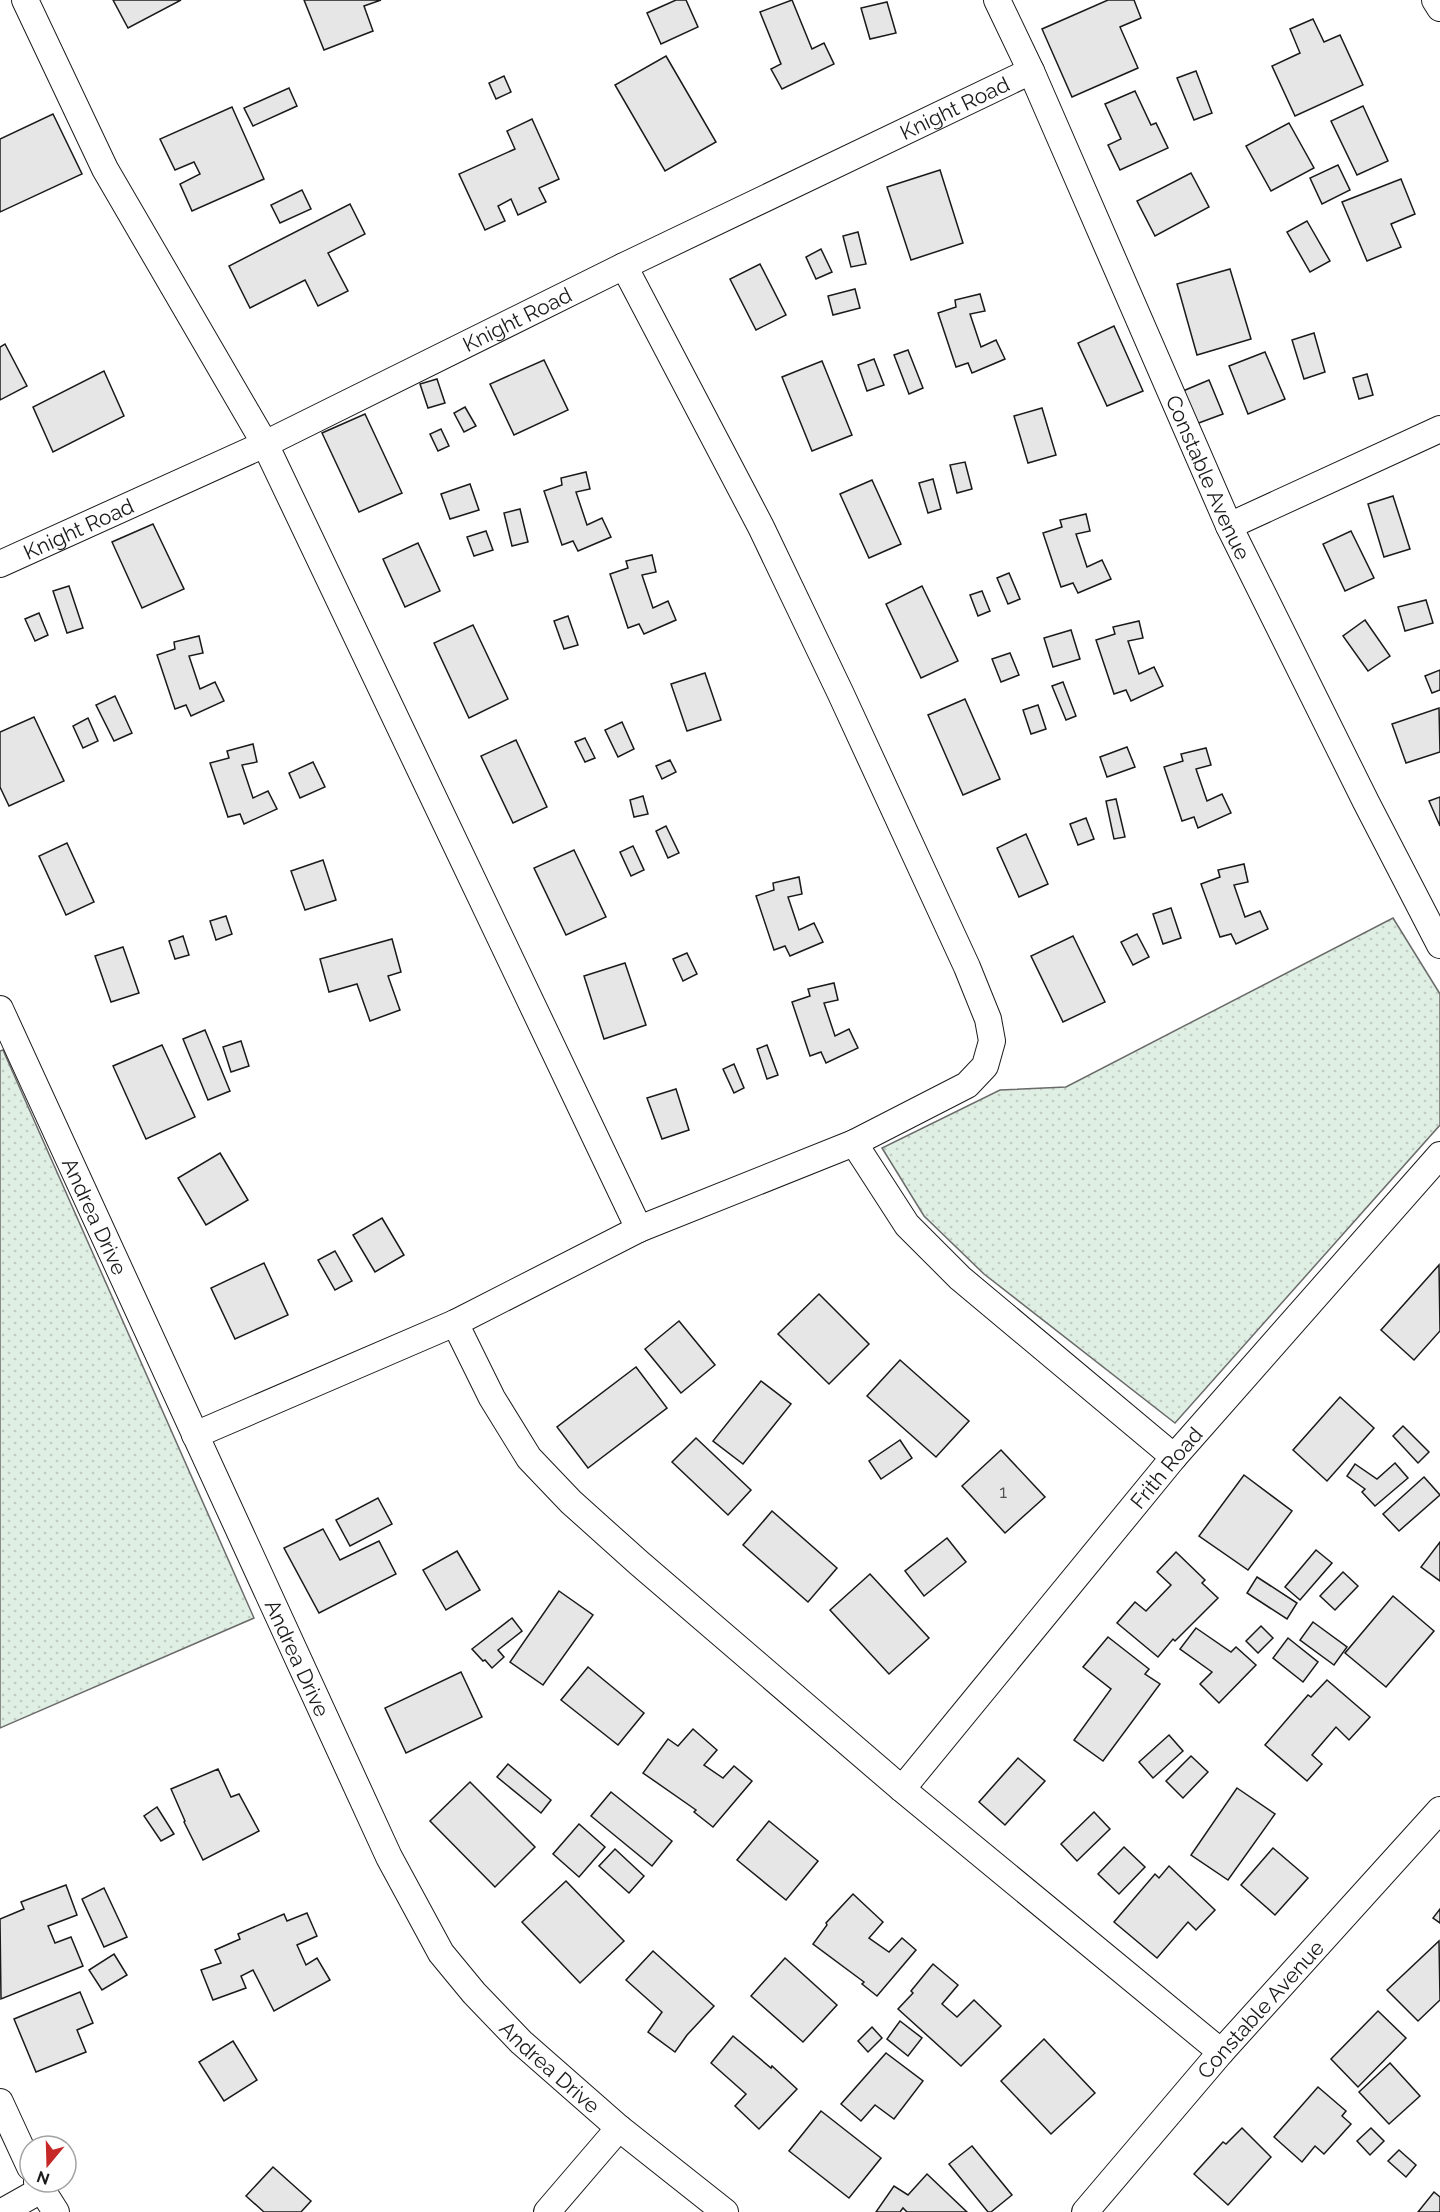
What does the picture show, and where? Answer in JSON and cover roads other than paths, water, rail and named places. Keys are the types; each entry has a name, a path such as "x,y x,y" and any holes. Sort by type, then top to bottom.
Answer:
{"street":[{"path":"25,0 105,169 265,444 639,1229"},
{"name":"Constable Avenue","path":"997,0 1031,71 1229,526 1440,945"},
{"path":"1436,0 1440,8"},
{"name":"Knight Road","path":"0,564 265,444 624,266 1031,71"},
{"path":"195,1435 456,1323 639,1229 854,1143 967,1085 985,1066 992,1041 988,1019 967,967 840,692 760,527 624,266"},
{"path":"1229,526 1440,429"},
{"name":"Andrea Drive","path":"0,1009 389,1857 441,1953 474,1993 521,2042 619,2128 725,2212"},
{"path":"854,1143 907,1225 960,1278 1173,1457"},
{"name":"Frith Road","path":"902,1789 1173,1457 1440,1155"},
{"path":"456,1323 492,1398 529,1458 571,1502 902,1789 1221,2052"},
{"name":"Constable Avenue","path":"1085,2212 1221,2052 1440,1810"},
{"path":"0,2102 18,2141"},
{"path":"547,2212 619,2128"},
{"path":"2,2212 28,2194"},
{"path":"44,2194 56,2212"}]}
